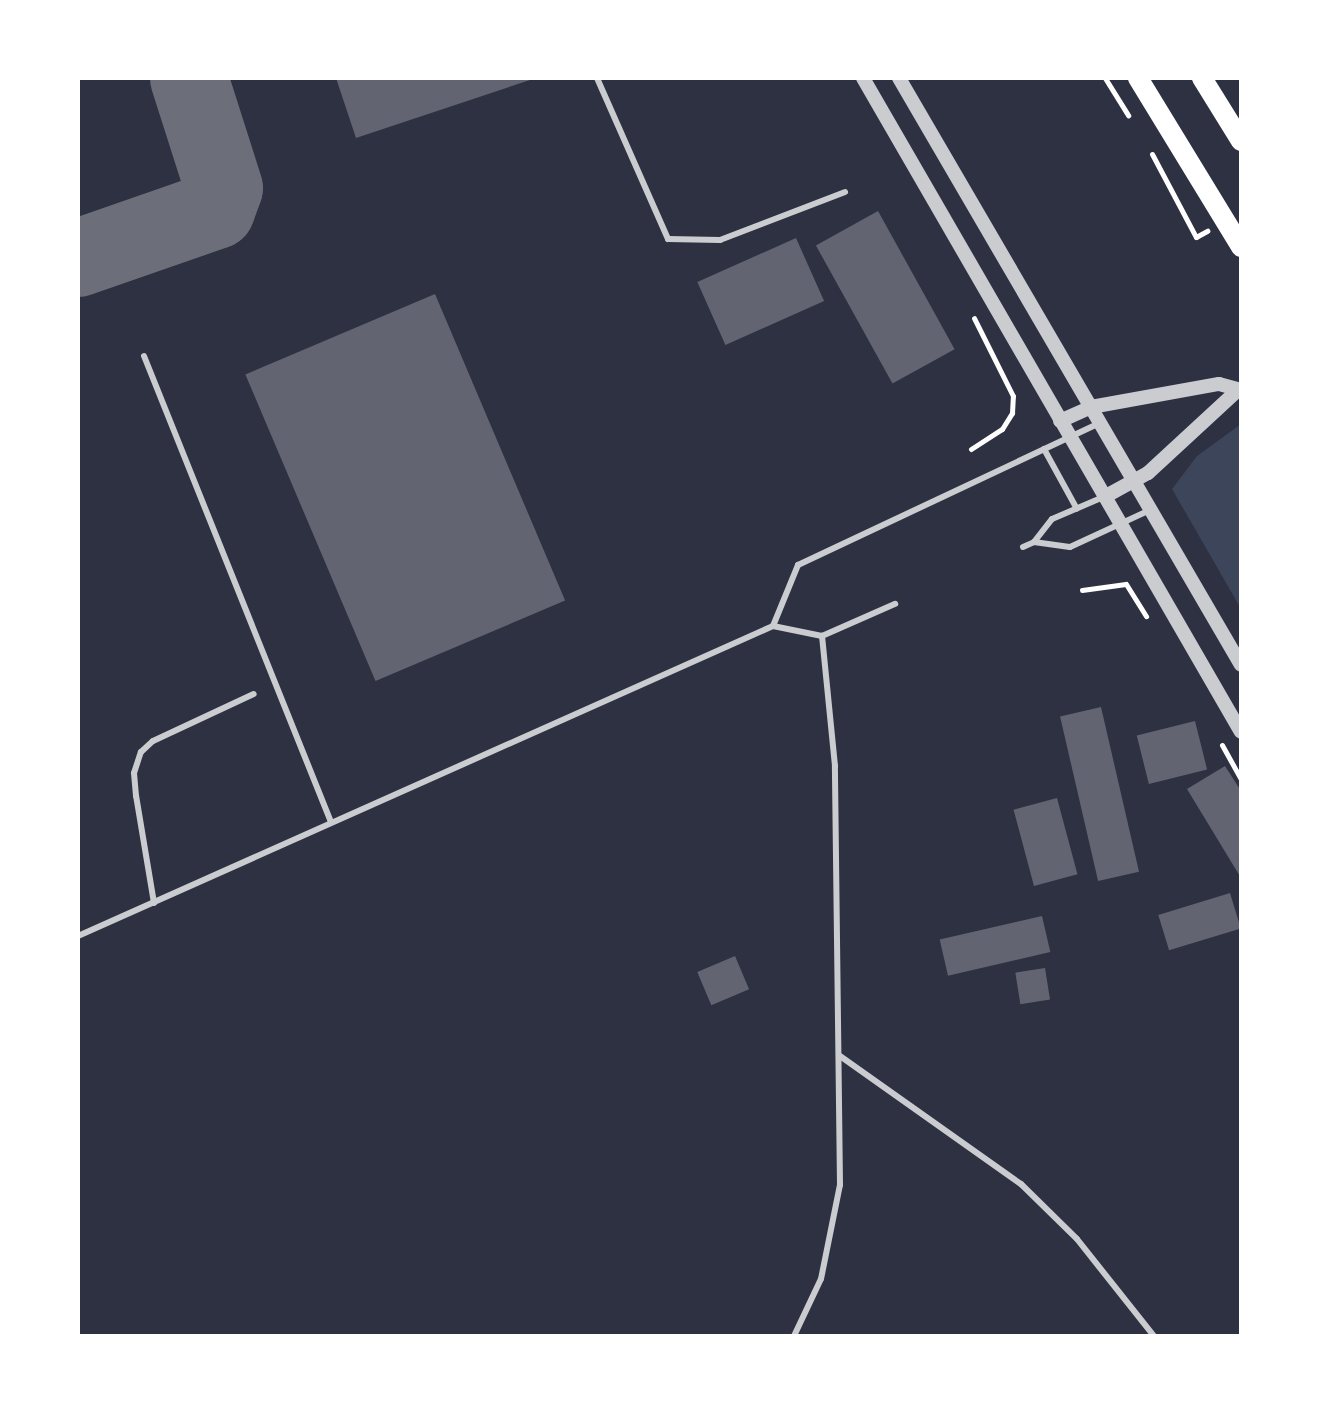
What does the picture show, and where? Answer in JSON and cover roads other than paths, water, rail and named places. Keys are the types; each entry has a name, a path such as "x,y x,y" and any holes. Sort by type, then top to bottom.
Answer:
{"main road":[{"path":"1138,78 1241,247"},
{"path":"1202,78 1241,141"}],"street":[{"path":"863,78 1241,732"},
{"path":"899,78 1241,665"},
{"path":"1060,421 1091,407 1219,384 1240,390"},
{"path":"1106,496 1134,480 1240,390"}],"lane":[{"path":"597,78 668,239 720,240 845,192"},
{"path":"144,356 331,822"},
{"path":"773,626 798,565 1100,423"},
{"path":"1044,449 1077,509"},
{"path":"1023,547 1034,542 1052,519 1106,496"},
{"path":"1034,542 1070,547 1151,510"},
{"path":"78,936 773,626 822,636 895,604"},
{"path":"794,1336 821,1279 840,1185 835,766 822,636"},
{"path":"154,903 134,773 141,752 153,741 254,694"},
{"path":"840,1056 1021,1184 1077,1239 1154,1336"}]}
